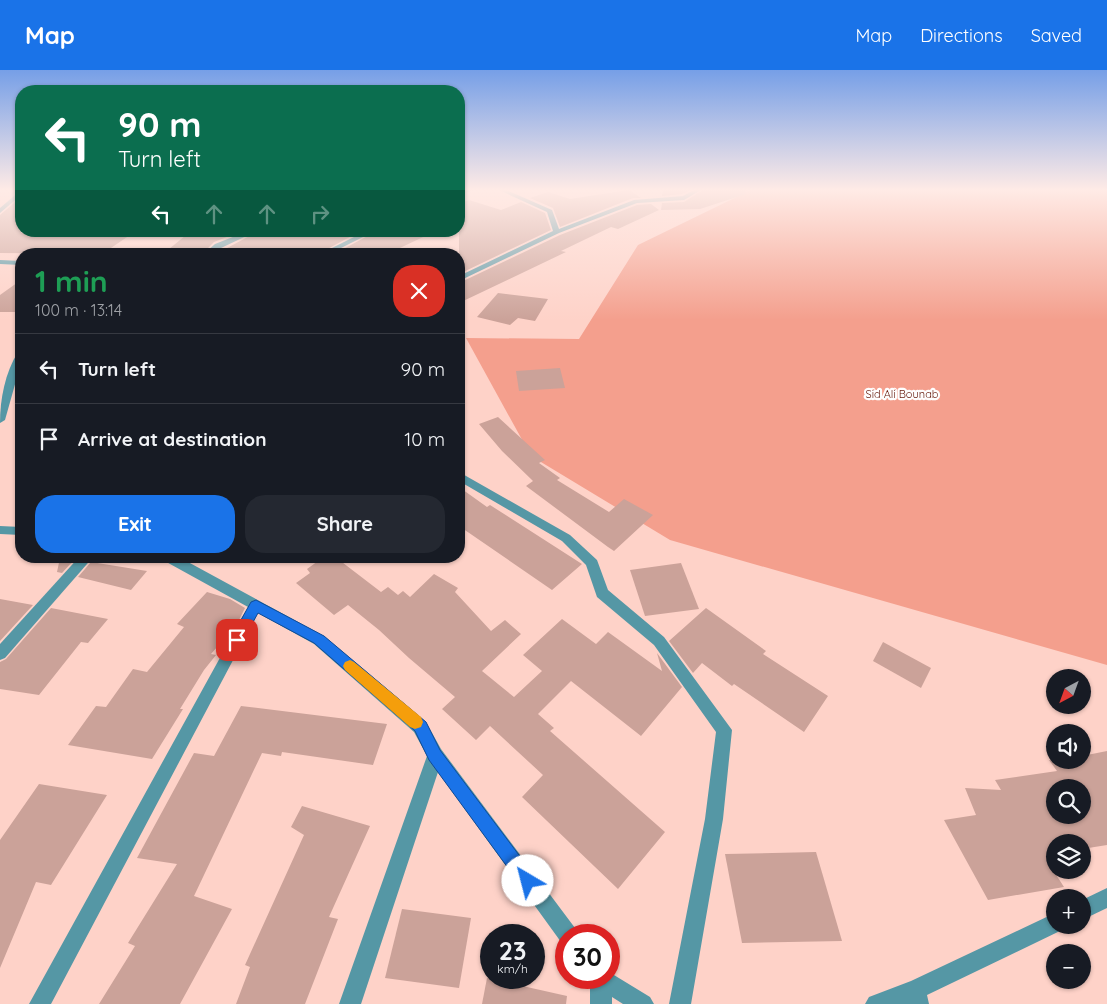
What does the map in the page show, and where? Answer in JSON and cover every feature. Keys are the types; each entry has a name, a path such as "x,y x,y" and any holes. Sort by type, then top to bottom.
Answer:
{"street":[{"path":"465,276 554,234"},
{"path":"215,248 240,237"},
{"path":"336,248 359,237"},
{"path":"0,262 15,263"},
{"path":"0,420 15,369"},
{"path":"465,479 566,538 592,563 602,593 659,641 724,730 714,819 680,1004"},
{"path":"0,530 15,531"},
{"path":"0,654 82,563"},
{"path":"179,563 319,640 420,726 435,755 560,924"},
{"path":"40,1004 256,606"},
{"path":"350,1004 435,755"},
{"path":"1091,906 1107,898"},
{"path":"876,1004 916,997 1046,928"},
{"path":"601,989 601,1004"},
{"path":"618,989 642,1004"}],"green space":[{"name":"Sid Ali Bounab","path":"661,234 1107,234 1107,665 670,540 531,456 466,338 579,339 638,245"}],"building":[{"path":"0,234 15,234 15,237 127,237 111,248 15,248 15,253 0,253"},
{"path":"465,234 544,234 465,271 465,248 459,248 459,237 465,237"},
{"path":"597,234 561,251 566,252 465,300 465,280 560,235"},
{"path":"184,237 227,237 214,242 208,248 170,248"},
{"path":"248,237 350,237 329,248 227,248"},
{"path":"366,237 423,237 400,248 345,248"},
{"path":"15,284 15,312 0,312 0,295"},
{"path":"498,293 548,299 535,321 518,318 510,325 477,317"},
{"path":"560,368 565,388 519,391 516,371"},
{"path":"498,417 545,460 539,463 560,478 557,480 609,512 624,499 653,515 614,551 526,486 533,481 502,451 479,424"},
{"path":"465,491 487,507 490,505 582,564 552,590 465,530"},
{"path":"59,563 71,563 62,573 57,572"},
{"path":"90,563 147,571 131,590 78,577"},
{"path":"315,563 343,563 381,592 388,587 398,595 403,591 410,597 434,574 458,588 455,592 491,631 505,620 521,634 482,671 514,697 542,671 523,655 562,619 596,644 608,632 662,671 657,653 682,687 641,736 571,681 538,714 554,728 550,731 665,832 618,889 522,797 543,775 490,726 476,740 442,709 455,697 348,605 334,615 296,583 310,573 307,569"},
{"path":"681,563 699,609 645,616 630,570"},
{"path":"207,592 230,599 245,608 237,624 211,654 216,655 204,670 180,709 183,709 152,759 68,745 96,706 106,707 133,669 147,672 184,627 177,624"},
{"path":"0,599 33,605 0,641"},
{"path":"51,608 108,619 88,643 81,642 39,695 0,689 0,662 6,659"},
{"path":"706,608 766,651 763,654 828,696 804,732 734,684 732,686 702,663 693,673 669,641"},
{"path":"883,642 931,668 921,688 873,661"},
{"path":"241,706 387,724 373,765 282,752 281,756 262,753 194,896 232,909 180,1004 99,1004 135,946 128,943 177,864 137,858 194,753 214,756"},
{"path":"1107,751 1107,845 1091,848 1091,834 1046,834 1046,879 1059,879 1064,887 988,900 944,820 976,815 965,788 1001,790 995,780 1057,771 1056,769 1091,769 1091,754"},
{"path":"39,784 107,795 51,885 36,882 0,968 0,840"},
{"path":"302,806 370,826 329,917 338,919 305,1004 236,1004 250,967 245,965 304,835 291,827"},
{"path":"816,852 842,941 742,943 725,854"},
{"path":"402,909 471,918 459,988 385,978"},
{"path":"485,989 536,989 567,996 566,1004 482,1004"}],"slow traffic":[{"path":"350,666 415,722"}],"route":[{"path":"237,640 256,606 319,640 420,726 435,755 528,881"}]}
